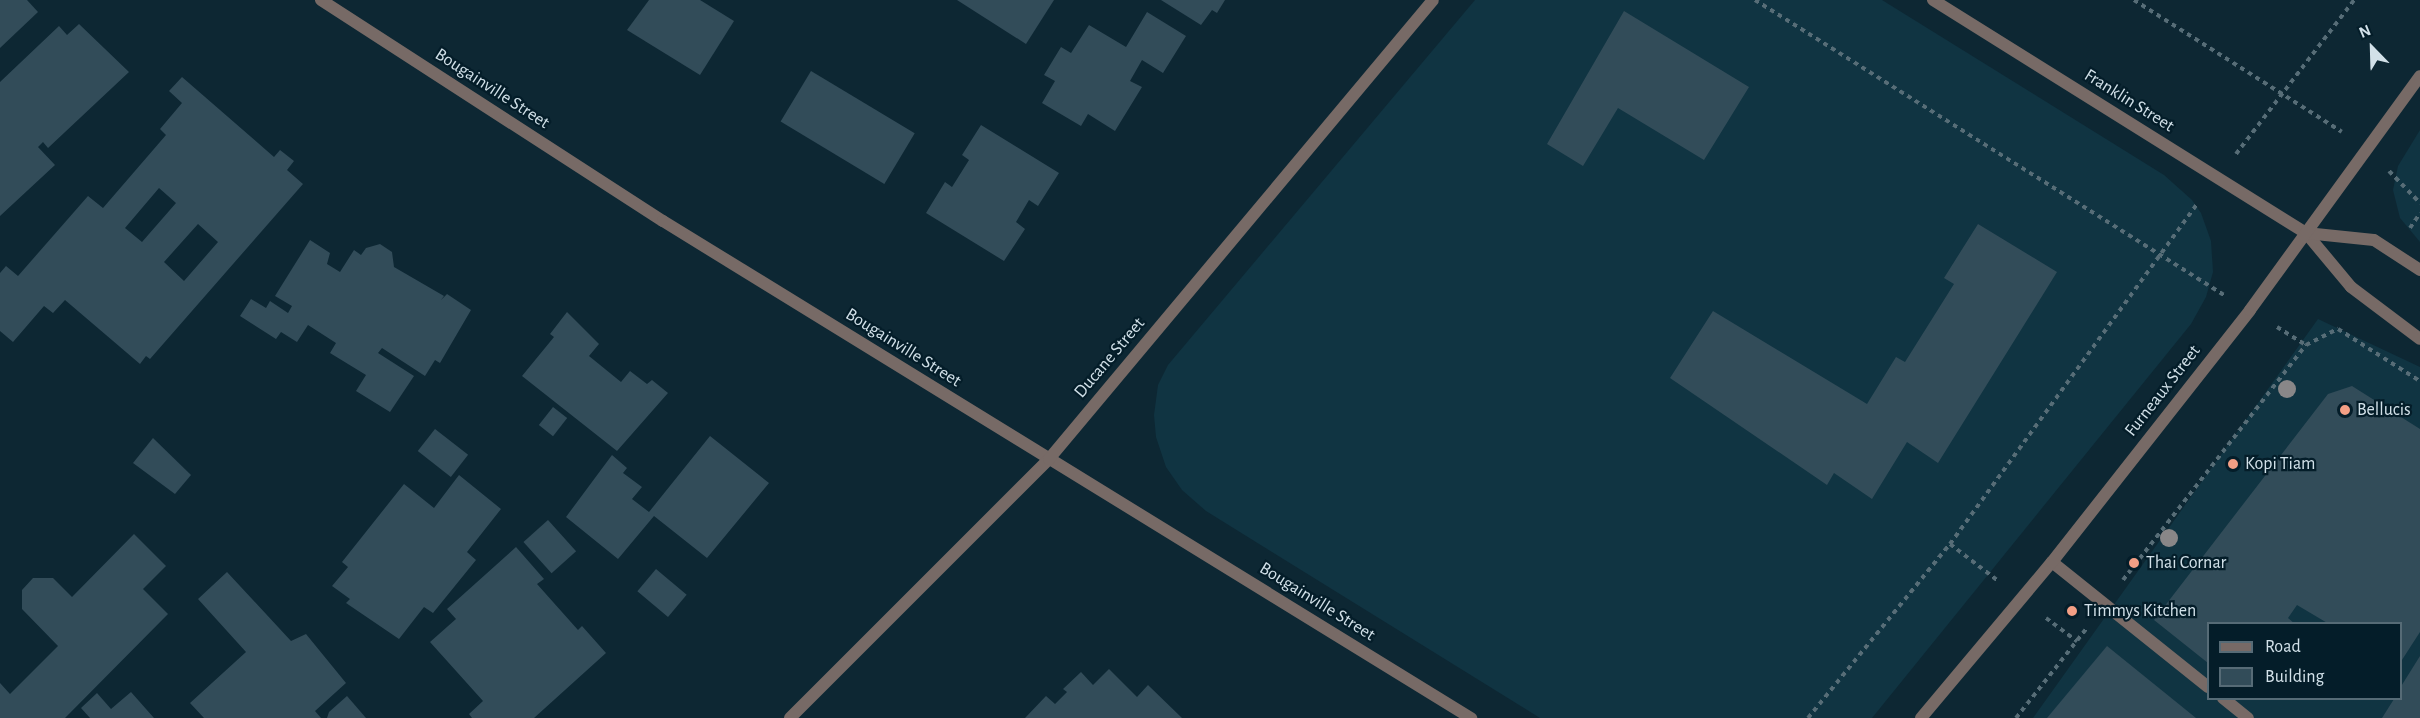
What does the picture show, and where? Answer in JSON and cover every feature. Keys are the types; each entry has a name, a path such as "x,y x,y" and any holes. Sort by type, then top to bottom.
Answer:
{"street":[{"name":"Bougainville Street","path":"321,0 663,221 1471,718"},
{"name":"Ducane Street","path":"790,718 1049,459 1433,0"},
{"name":"Franklin Street","path":"1933,0 2306,233 2351,287 2420,339"},
{"name":"Furneaux Street","path":"1921,718 2052,562 2306,233 2420,76"},
{"name":"Franklin Street","path":"2306,233 2374,240 2420,270"},
{"path":"2052,562 2104,606 2207,686"},
{"path":"2224,700 2248,718"}],"path":[{"path":"1755,0 2157,255 1950,544 1808,718"},
{"path":"2134,0 2284,92 2354,0"},
{"path":"2016,718 2306,345 2338,330 2420,381"}],"shaded area":[{"path":"1475,0 1882,0 2164,175 2192,200 2201,213 2211,241 2213,272 2206,297 2191,324 1872,718 1540,718 1206,511 1182,490 1166,467 1156,437 1154,415 1158,385 1168,365"},
{"path":"2420,130 2420,242 2400,218 2393,190 2398,166"},
{"path":"2318,319 2420,367 2420,718 2033,718"}],"building":[{"path":"0,0 27,0 38,12 0,48"},
{"path":"649,0 700,0 734,21 700,75 627,30"},
{"path":"957,0 1054,0 1026,44"},
{"path":"1161,0 1225,0 1217,13 1212,10 1201,25"},
{"path":"1624,11 1749,87 1704,160 1618,108 1583,166 1547,144"},
{"path":"1147,12 1186,36 1163,73 1142,60 1130,81 1142,87 1115,131 1088,114 1081,126 1042,103 1055,81 1044,75 1061,47 1071,53 1089,25 1126,47"},
{"path":"79,24 129,72 48,148 43,142 38,147 55,165 0,216 0,82 59,26 67,35"},
{"path":"811,71 915,133 884,184 781,122"},
{"path":"182,77 274,157 280,150 294,161 287,170 303,184 150,359 146,356 140,364 65,300 53,313 44,306 13,342 0,331 0,273 6,266 18,276 88,196 103,208 166,135 160,129 182,103 169,91","holes":["159,188 176,203 142,242 125,228","198,224 218,242 184,281 164,262"]},
{"path":"981,125 1059,173 1038,206 1029,200 1016,222 1025,229 1004,261 926,213 945,182 952,187 969,160 962,155"},
{"path":"1978,224 2057,272 1938,463 1907,442 1872,499 1834,473 1827,485 1670,378 1713,311 1867,404 1896,357 1905,362 1954,284 1944,278"},
{"path":"310,240 330,253 327,264 340,272 354,250 361,255 366,248 380,244 392,252 394,267 444,296 441,300 447,294 471,310 440,363 435,360 425,376 382,348 378,353 414,376 390,412 356,391 366,375 330,353 336,343 308,325 297,342 281,332 276,339 240,316 251,299 266,308 270,301 288,313 292,306 275,296"},
{"path":"567,312 599,344 589,356 621,382 630,371 647,384 652,380 668,393 617,451 522,376 554,337 550,334"},
{"path":"2352,386 2420,429 2420,632 2402,660 2402,622 2326,622 2297,605 2288,618 2293,622 2207,622 2207,662 2154,620 2328,394"},
{"path":"553,407 567,418 553,436 539,425"},
{"path":"435,429 468,455 451,477 418,451"},
{"path":"710,436 769,483 707,558 654,516 618,559 566,517 612,455 627,468 623,473 642,487 632,499 649,512"},
{"path":"153,438 191,475 175,494 133,463"},
{"path":"459,475 501,509 467,552 476,560 433,613 424,607 399,639 346,603 350,599 332,586 348,567 342,562 404,484 434,508"},
{"path":"548,520 576,551 552,573 523,542"},
{"path":"134,534 166,566 143,589 168,614 65,718 0,718 0,683 10,694 58,646 22,609 22,590 33,578 53,578 72,597"},
{"path":"516,547 544,579 537,584 578,630 582,626 606,653 534,718 472,718 469,714 483,701 430,642 456,619 447,609"},
{"path":"656,569 687,595 668,617 637,591"},
{"path":"227,572 291,641 306,634 346,683 315,711 321,718 204,718 190,703 246,652 198,599"},
{"path":"2107,646 2196,718 2047,718"},
{"path":"2420,656 2420,718 2382,718 2393,700 2402,700 2402,685"},
{"path":"1109,669 1137,697 1148,685 1182,718 1025,718 1046,696 1055,704 1067,692 1063,689 1081,672 1093,685"},
{"path":"131,692 154,718 90,718 81,708 97,693 111,709"},
{"path":"347,696 366,718 327,718 329,712"}],"place":[{"name":"Bellucis","path":"2345,410"},
{"name":"Kopi Tiam","path":"2233,464"},
{"name":"Thai Cornar","path":"2134,563"},
{"name":"Timmys Kitchen","path":"2072,611"}]}
